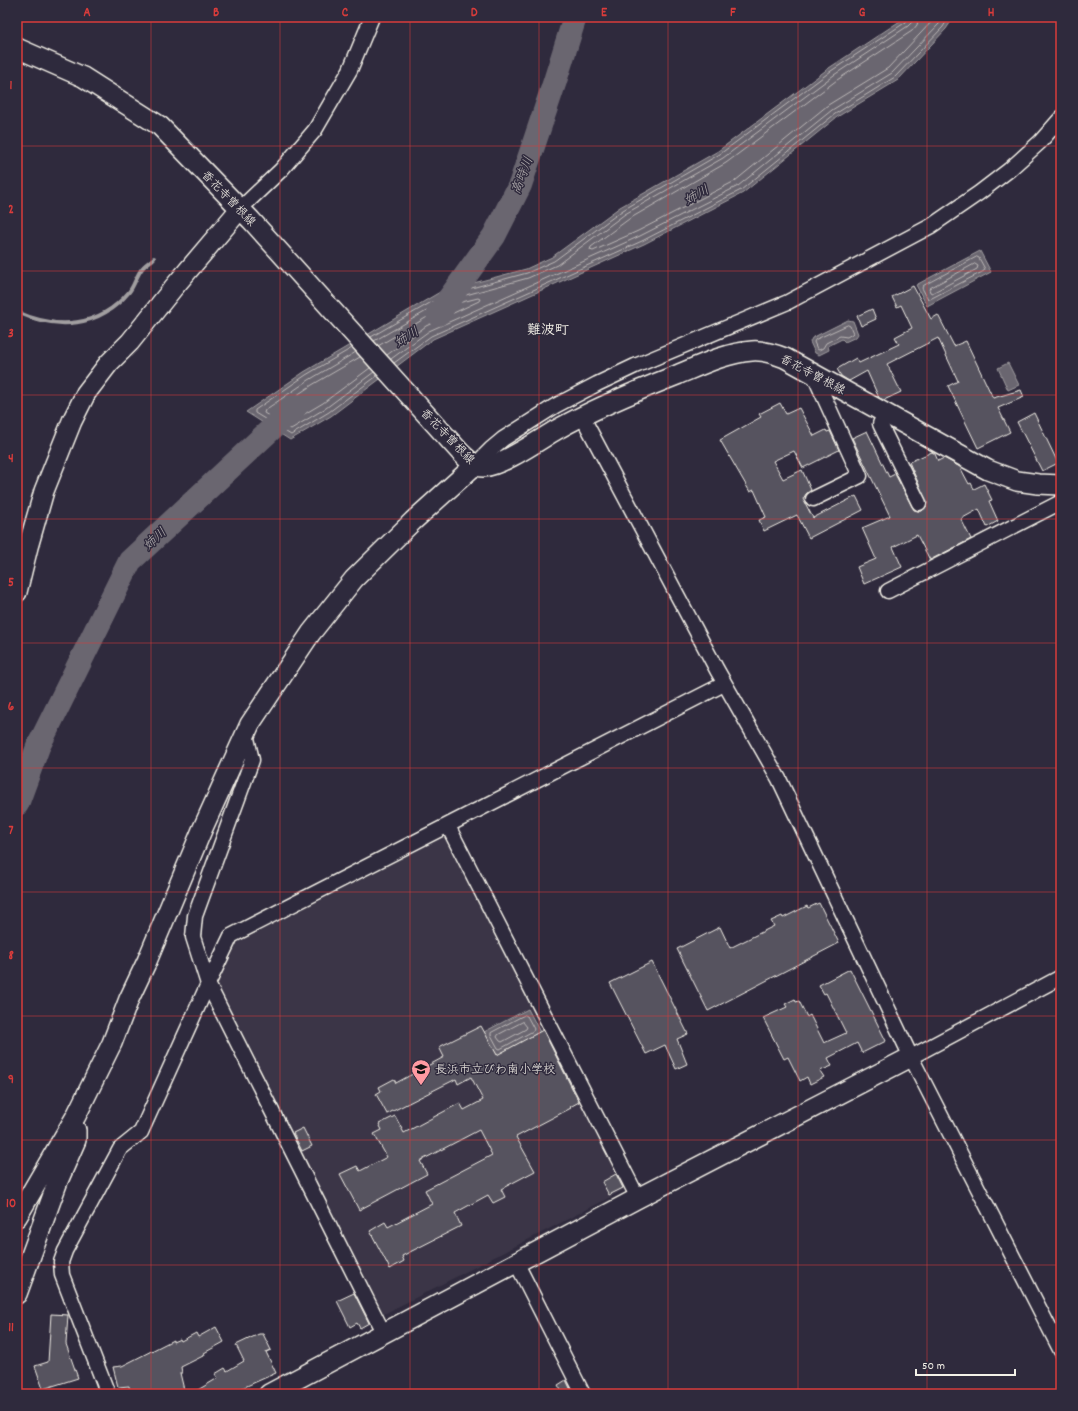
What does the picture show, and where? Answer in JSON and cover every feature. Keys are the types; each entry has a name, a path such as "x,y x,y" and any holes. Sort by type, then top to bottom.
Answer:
{"street":[{"path":"17,592 44,491 72,421 86,393 109,363 130,342 174,287 246,215 315,130 350,70 372,17"},
{"name":"香花寺曽根線","path":"17,48 83,77 160,126 246,215 474,466 483,467 502,461 582,416 614,400 715,359 755,351 775,354 785,358 988,470 1017,481 1061,485"},
{"path":"17,1218 76,1116 112,1042 202,830 250,724 311,633 354,579 383,549 503,439 555,406 635,366 788,302 931,226 1009,170 1040,142 1061,118"},
{"path":"813,373 860,476 813,499"},
{"path":"885,413 880,424 919,503"},
{"path":"582,416 724,684 779,779 911,1057 1061,1351"},
{"path":"888,591 1061,502"},
{"path":"108,1394 62,1275 61,1262 65,1251 120,1149 140,1132 230,936 724,684"},
{"path":"246,734 252,760 195,916 193,937 208,984 383,1332"},
{"path":"448,826 638,1198"},
{"path":"268,1394 516,1262 911,1057 1061,977"},
{"path":"17,1294 58,1182 76,1140 76,1116"},
{"path":"516,1262 583,1394"}],"shaded area":[{"name":"長浜市立びわ南小学校","path":"443,833 450,836 628,1188 382,1315 214,983 234,943"}],"water":[{"path":"906,17 954,17 946,29 898,80 837,117 743,193 644,244 433,339 331,416 290,440 246,412 304,372 440,292 526,269 552,257 620,207 718,151 829,68"},
{"path":"980,251 991,272 927,306 916,285"},
{"path":"848,320 853,321 858,334 856,337 845,342 842,339 828,346 829,350 819,355 815,353 810,342 812,338"},
{"path":"1008,363 1019,385 1008,390 998,368"},
{"path":"528,1009 540,1032 497,1055 484,1032"}],"building":[{"path":"913,286 931,319 938,315 954,346 966,341 993,398 1021,390 1024,397 998,408 1010,432 978,448 948,386 958,381 938,338 887,364 901,392 884,400 879,398 867,371 849,381 841,376 837,369 856,358 859,363 899,344 895,337 912,328 901,305 897,307 892,297"},
{"path":"872,309 876,319 861,326 857,316"},
{"path":"780,403 786,414 799,408 814,436 826,430 827,432 830,431 839,450 803,468 794,451 773,461 783,479 802,470 811,490 803,499 813,518 856,496 863,510 809,538 797,515 764,531 759,520 766,517 754,490 750,492 720,440 761,417 759,414"},
{"path":"1034,413 1058,463 1042,471 1017,422"},
{"path":"867,431 889,477 895,474 914,510 922,511 926,507 927,503 909,462 932,452 935,454 938,461 944,458 960,467 969,484 971,483 974,489 984,484 992,500 989,501 998,521 987,527 979,509 961,519 971,539 930,560 917,535 893,547 902,567 864,584 857,567 876,559 862,528 890,516 852,438"},
{"path":"819,903 839,943 708,1011 677,949 720,927 730,948 774,926 771,921 782,916 783,918 807,906 808,908"},
{"path":"652,962 688,1034 677,1039 687,1064 676,1069 665,1045 646,1054 610,983"},
{"path":"850,969 886,1041 862,1053 857,1043 828,1058 832,1066 820,1071 824,1077 810,1084 807,1077 800,1081 788,1057 784,1059 763,1018 787,1007 785,1004 795,999 796,1002 799,1001 807,1017 810,1015 824,1043 846,1033 826,993 824,994 819,985"},
{"path":"481,1026 497,1055 543,1030 579,1102 570,1107 571,1108 516,1137 535,1171 501,1189 505,1197 493,1203 488,1195 455,1213 461,1226 402,1256 404,1261 390,1269 370,1231 385,1222 388,1227 432,1204 425,1190 492,1155 479,1130 420,1161 427,1174 359,1210 340,1174 357,1166 360,1171 387,1157 374,1134 382,1130 379,1124 395,1116 404,1133 460,1103 464,1110 483,1100 471,1077 458,1084 456,1079 387,1114 376,1094 381,1091 379,1087 394,1079 396,1083 444,1057 439,1047"},
{"path":"303,1128 312,1146 302,1151 293,1133"},
{"path":"616,1174 623,1188 609,1195 602,1182"},
{"path":"354,1293 369,1323 360,1328 357,1323 350,1327 337,1301"},
{"path":"51,1314 68,1315 66,1344 78,1378 43,1389 35,1366 48,1362"},
{"path":"216,1327 224,1342 204,1353 205,1355 181,1367 182,1373 180,1373 185,1394 130,1394 129,1386 118,1387 113,1367 122,1366 173,1340 173,1342 180,1339 181,1341 196,1333 198,1337"},
{"path":"259,1334 263,1334 271,1350 266,1352 276,1373 240,1389 242,1394 191,1394 218,1378 215,1374 225,1368 227,1371 244,1361 236,1345"},
{"path":"566,1380 573,1394 563,1394 558,1385"}],"waterway":[{"name":"高時川","path":"438,314 494,236 520,185 575,17"},
{"path":"17,312 47,322 77,322 91,319 104,313 117,304 131,290 142,268 154,258"},
{"name":"姉川","path":"17,804 38,747 130,561 296,406"}],"place":[{"name":"長浜市立びわ南小学校","path":"421,1086"}],"district":[{"name":"難波町","path":"548,329"}]}
